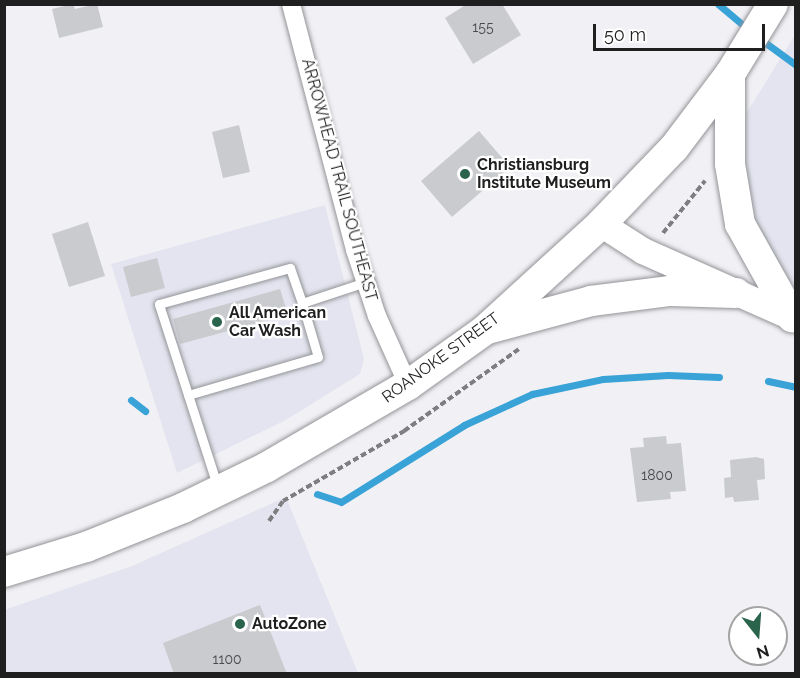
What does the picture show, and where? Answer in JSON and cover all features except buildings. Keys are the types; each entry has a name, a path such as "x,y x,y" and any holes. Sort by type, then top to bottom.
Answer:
{"main road":[{"name":"ROANOKE STREET","path":"4,572 86,547 219,490 339,428 408,385 485,330 601,224 674,148 730,74 773,4"},
{"path":"730,74 730,164 740,224 794,318"},
{"path":"601,224 643,251 794,318"},
{"path":"485,330 591,301 670,291 736,293"}],"street":[{"name":"ARROWHEAD TRAIL SOUTHEAST","path":"291,4 366,282 408,385"}],"lane":[{"path":"188,395 318,357 290,268 159,304 188,395 219,490"},
{"path":"302,303 366,282"}],"path":[{"path":"660,236 703,188 706,178"},
{"path":"269,521 283,501 404,431 526,345"}],"shaded area":[{"path":"795,35 795,289 749,215 742,131 747,112"},
{"path":"325,205 364,359 360,374 286,420 177,473 111,264"},
{"path":"286,497 358,673 5,673 4,610 132,566"}],"waterway":[{"path":"718,4 748,29"},
{"path":"759,38 796,65"},
{"path":"317,494 341,502 464,425 532,394 603,379 668,375 719,377"},
{"path":"768,381 796,387"},
{"path":"131,400 145,411"}],"place":[{"name":"Christiansburg Institute Museum","path":"465,174"},
{"name":"All American Car Wash","path":"217,322"},
{"name":"AutoZone","path":"240,624"}]}
